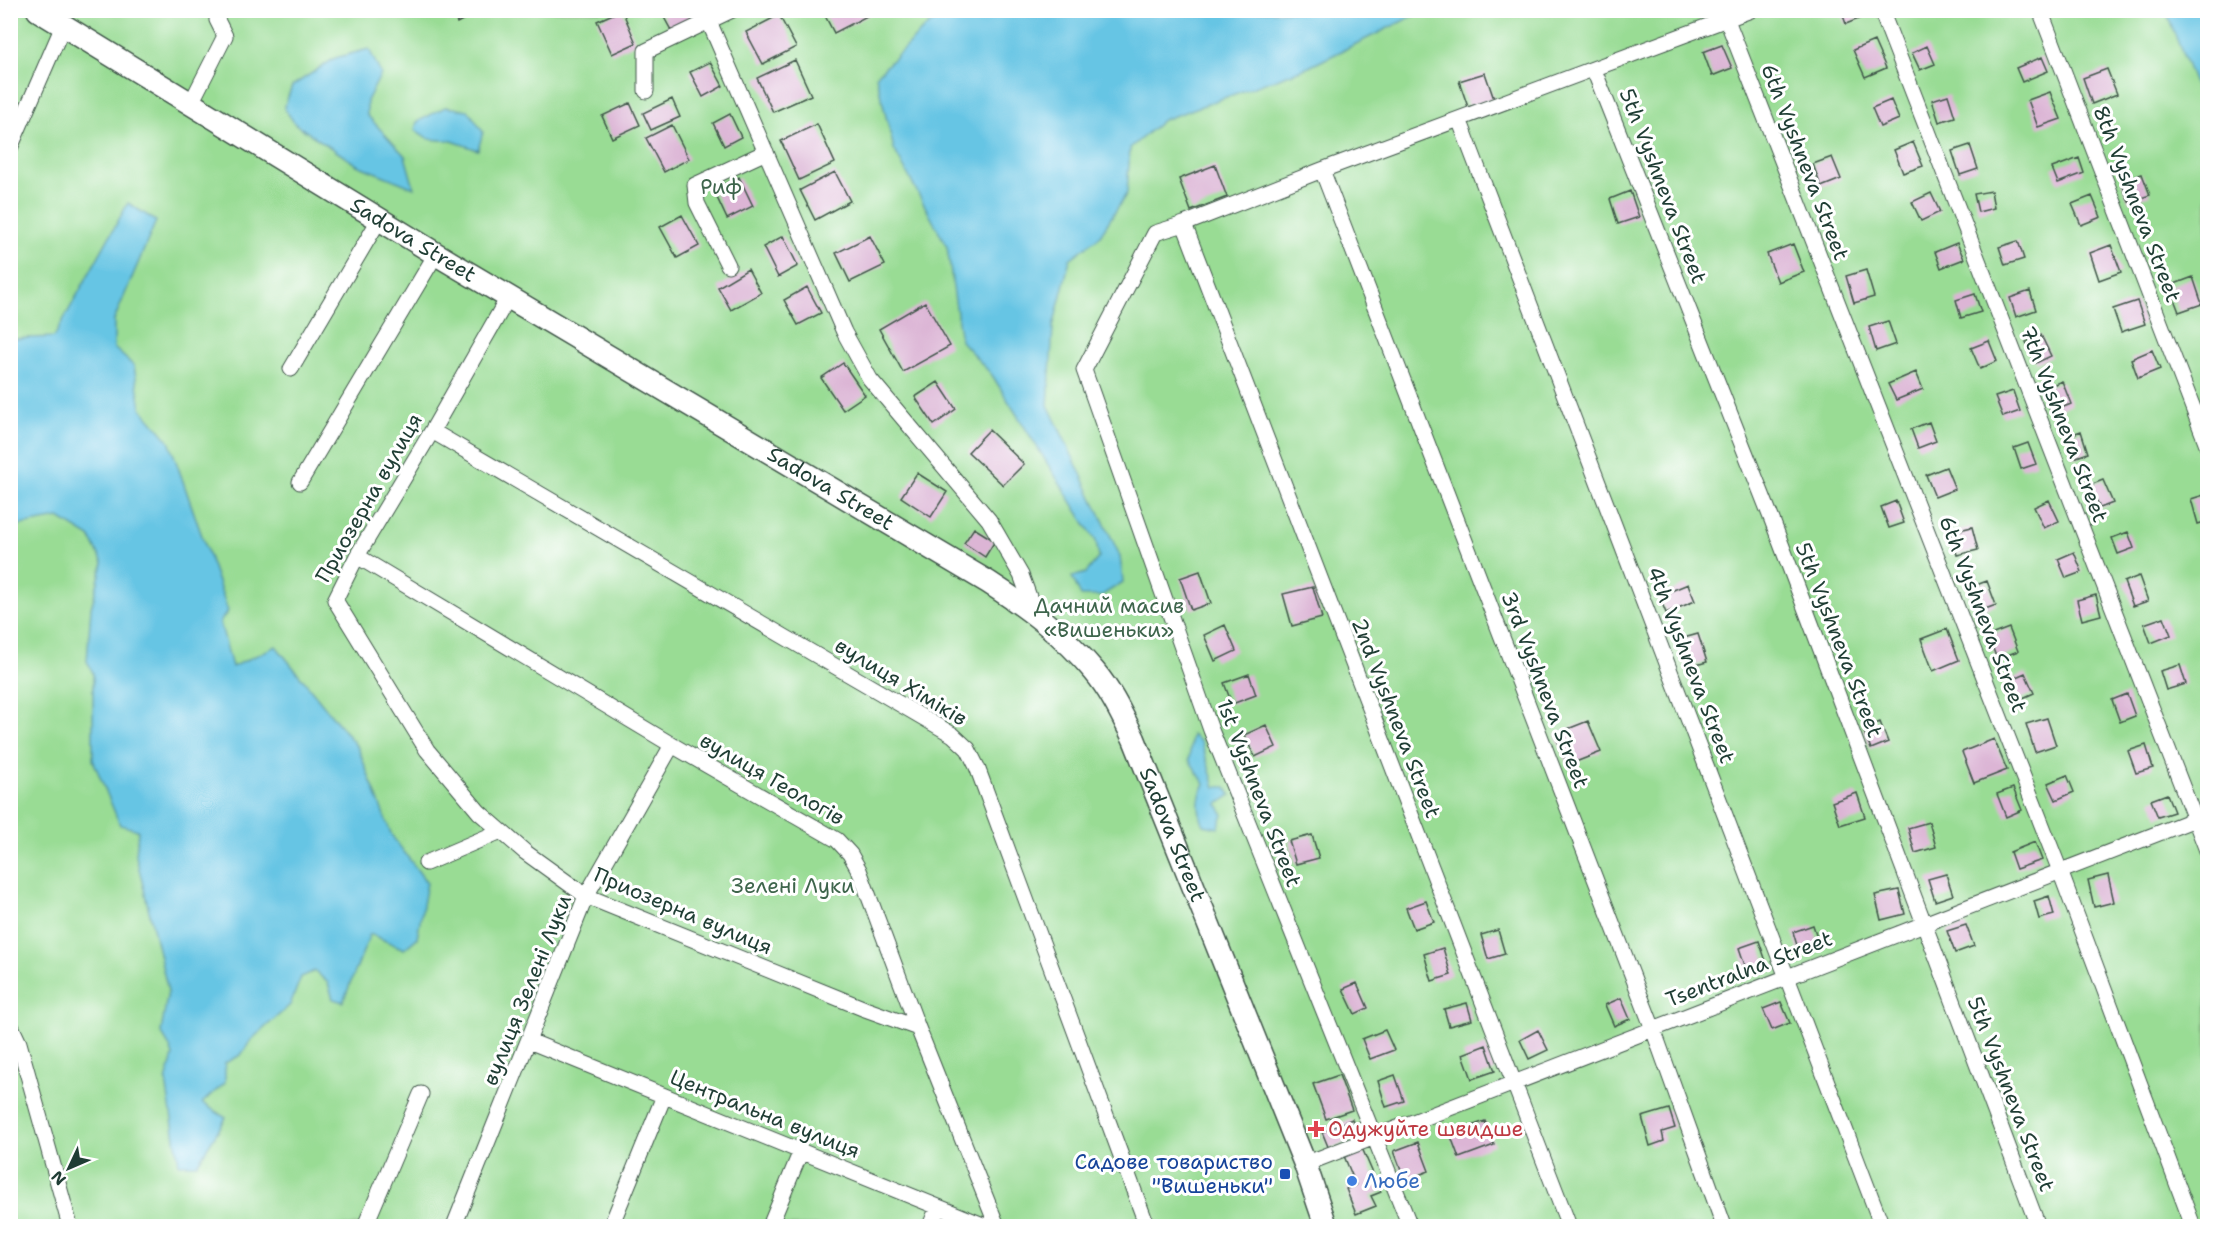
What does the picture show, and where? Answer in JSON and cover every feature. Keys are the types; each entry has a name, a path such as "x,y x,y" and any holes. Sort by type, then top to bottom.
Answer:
{"street":[{"name":"Sadova Street","path":"38,10 379,220 967,570 1035,613 1095,671 1114,699 1134,739 1305,1164 1326,1227"},
{"path":"646,91 646,51 707,16 732,10"},
{"path":"1184,224 1751,10"},
{"name":"7th Vyshneva Street","path":"1881,10 2201,816 2208,853"},
{"name":"8th Vyshneva Street","path":"2040,10 2208,447"},
{"path":"707,16 844,332 870,379 989,520 1022,575 1035,613"},
{"path":"191,103 225,36 217,20"},
{"name":"6th Vyshneva Street","path":"1727,20 2060,871 2193,1227"},
{"path":"10,148 63,26"},
{"name":"5th Vyshneva Street","path":"1594,70 1772,520 2038,1227"},
{"name":"4th Vyshneva Street","path":"1459,119 1882,1227"},
{"path":"728,265 697,203 695,185 766,152"},
{"name":"3rd Vyshneva Street","path":"1322,170 1653,1029 1724,1227"},
{"path":"291,369 379,220"},
{"name":"1st Vyshneva Street","path":"1184,224 1155,233 1084,370 1211,730 1410,1227"},
{"name":"2nd Vyshneva Street","path":"1184,224 1569,1227"},
{"path":"300,482 436,254"},
{"name":"Приозерна вулиця","path":"509,296 357,556 334,600 427,750 479,812 525,852 586,896 865,1009 918,1028"},
{"name":"вулиця Хіміків","path":"432,431 953,735 968,749 977,767 1147,1227"},
{"name":"вулиця Геологів","path":"357,556 672,745 837,840 850,854 859,870 918,1028 997,1227"},
{"name":"вулиця Зелені Луки","path":"454,1227 586,896 672,745"},
{"name":"Tsentralna Street","path":"1305,1164 2201,816"},
{"path":"426,864 501,831"},
{"path":"10,1024 19,1043 70,1227"},
{"name":"Центральна вулиця","path":"529,1041 985,1227"},
{"path":"365,1227 421,1094"},
{"path":"611,1227 664,1096"},
{"path":"770,1227 801,1151"},
{"path":"930,1227 938,1207"}],"green space":[{"name":"Дачний масив «Вишеньки»","path":"10,11 2207,11 2207,1226 11,1226"}],"water":[{"path":"959,11 1423,11 1309,67 1163,120 1130,148 1127,193 1099,237 1070,259 1053,327 1048,405 1120,556 1123,582 1101,596 1081,596 1072,577 1086,573 1099,557 1096,541 992,375 961,341 947,247 894,149 876,76 929,24"},
{"path":"2166,11 2207,11 2207,118"},
{"path":"369,49 381,74 367,101 367,115 405,156 414,188 357,165 295,124 284,108 292,86 335,58"},
{"path":"445,107 468,110 483,132 478,150 452,141 429,139 415,130 417,122"},
{"path":"128,203 156,221 114,320 114,348 134,366 141,408 169,441 228,611 220,622 232,667 276,646 358,748 392,836 427,883 417,938 404,949 370,934 343,1002 333,999 328,983 315,971 301,977 290,1005 251,1040 241,1055 225,1063 225,1083 202,1103 226,1118 197,1164 179,1164 166,1081 173,1056 161,1032 168,991 136,856 138,830 120,825 93,760 93,673 87,661 91,608 103,563 90,537 59,518 20,525 11,524 11,339 54,337"},
{"path":"1192,735 1201,742 1215,787 1226,787 1231,795 1218,804 1223,815 1218,828 1204,825 1200,815 1199,799 1205,784 1189,760"}],"building":[{"path":"451,10 482,10 457,23"},
{"path":"622,10 636,43 612,54 597,21"},
{"path":"660,10 687,10 693,21 672,32"},
{"path":"822,10 872,10 873,13 834,33"},
{"path":"1841,10 1864,10 1866,16 1846,24"},
{"path":"779,15 796,47 763,64 746,32"},
{"path":"1874,41 1886,68 1865,77 1853,50"},
{"path":"1722,45 1732,68 1712,76 1703,52"},
{"path":"1927,46 1935,64 1920,70 1912,53"},
{"path":"2042,57 2048,71 2022,82 2016,68"},
{"path":"795,60 811,95 773,112 757,78"},
{"path":"710,62 723,86 703,97 690,72"},
{"path":"2107,69 2117,94 2092,104 2083,78"},
{"path":"1485,73 1494,99 1468,107 1459,81"},
{"path":"2050,92 2061,119 2038,127 2028,100"},
{"path":"1948,95 1955,117 1939,122 1932,100"},
{"path":"672,99 680,117 651,130 643,113"},
{"path":"1891,100 1899,119 1880,127 1872,108"},
{"path":"630,103 640,125 612,138 602,116"},
{"path":"730,114 741,137 724,146 713,123"},
{"path":"817,124 835,163 799,180 781,141"},
{"path":"672,125 689,159 664,172 646,138"},
{"path":"1913,142 1923,166 1903,173 1894,150"},
{"path":"1970,145 1978,169 1960,175 1952,151"},
{"path":"1832,157 1841,179 1821,187 1813,164"},
{"path":"2079,158 2084,173 2058,183 2052,168"},
{"path":"1215,165 1227,197 1191,211 1179,179"},
{"path":"835,172 850,201 815,220 800,190"},
{"path":"2142,174 2150,195 2129,202 2121,181"},
{"path":"739,177 753,206 727,219 713,189"},
{"path":"1630,191 1639,217 1618,224 1610,199"},
{"path":"1991,191 1994,208 1978,212 1974,194"},
{"path":"1931,193 1940,212 1921,221 1912,202"},
{"path":"2092,196 2101,217 2081,225 2072,204"},
{"path":"682,215 699,246 677,258 660,227"},
{"path":"783,236 798,266 778,277 763,247"},
{"path":"870,236 885,265 850,282 836,253"},
{"path":"2018,241 2024,259 2005,265 1999,247"},
{"path":"1957,243 1964,259 1941,268 1935,252"},
{"path":"1793,244 1804,272 1778,282 1767,254"},
{"path":"2111,245 2121,272 2099,280 2090,253"},
{"path":"748,269 761,293 731,310 718,287"},
{"path":"1866,270 1874,297 1854,303 1846,276"},
{"path":"2193,277 2202,304 2179,312 2169,286"},
{"path":"807,287 821,313 798,325 784,300"},
{"path":"2030,291 2036,310 2016,317 2010,298"},
{"path":"1975,294 1981,312 1961,318 1956,300"},
{"path":"2137,301 2145,324 2121,332 2113,309"},
{"path":"925,302 950,346 903,372 879,329"},
{"path":"1888,321 1896,344 1876,351 1869,327"},
{"path":"2041,335 2051,356 2036,363 2026,342"},
{"path":"1989,341 1997,361 1980,369 1971,348"},
{"path":"2152,350 2160,369 2138,378 2131,359"},
{"path":"843,363 865,395 843,410 821,378"},
{"path":"1916,372 1923,389 1896,400 1888,384"},
{"path":"2062,381 2071,404 2051,412 2042,389"},
{"path":"938,382 956,409 934,425 915,397"},
{"path":"2013,391 2020,411 2003,417 1995,397"},
{"path":"1929,422 1936,441 1918,448 1911,429"},
{"path":"989,430 1024,464 1003,485 968,452"},
{"path":"2081,431 2088,453 2074,458 2067,436"},
{"path":"2028,443 2036,464 2021,469 2014,448"},
{"path":"1946,467 1955,489 1935,497 1926,475"},
{"path":"917,473 947,492 931,517 901,497"},
{"path":"2103,480 2113,503 2100,508 2090,485"},
{"path":"2207,494 2208,521 2198,524 2191,499"},
{"path":"2049,500 2059,521 2044,528 2034,507"},
{"path":"1896,501 1904,523 1889,528 1881,507"},
{"path":"1972,527 1978,550 1957,555 1951,532"},
{"path":"974,528 995,541 985,557 964,543"},
{"path":"2128,532 2134,548 2118,554 2112,538"},
{"path":"2074,552 2082,572 2066,578 2058,559"},
{"path":"1200,571 1211,603 1191,610 1180,578"},
{"path":"2139,576 2148,601 2133,606 2124,582"},
{"path":"1987,581 1996,605 1977,612 1968,588"},
{"path":"1688,584 1695,601 1666,613 1659,596"},
{"path":"1313,587 1322,618 1292,626 1283,594"},
{"path":"2096,595 2101,615 2082,620 2077,600"},
{"path":"2164,617 2171,635 2151,643 2144,624"},
{"path":"1225,625 1236,651 1215,661 1204,635"},
{"path":"2009,628 2018,651 1997,659 1988,636"},
{"path":"1947,629 1959,660 1933,671 1921,639"},
{"path":"1698,634 1707,662 1689,667 1680,639"},
{"path":"2180,665 2186,684 2166,690 2160,671"},
{"path":"2025,673 2034,693 2016,701 2007,681"},
{"path":"1249,674 1256,695 1232,704 1224,683"},
{"path":"2127,694 2135,716 2120,722 2112,700"},
{"path":"2047,718 2056,745 2035,752 2026,724"},
{"path":"1588,721 1601,752 1568,765 1555,734"},
{"path":"1880,722 1888,742 1871,749 1863,729"},
{"path":"1266,725 1276,747 1255,757 1244,735"},
{"path":"1994,739 2007,770 1974,783 1962,752"},
{"path":"2146,745 2153,768 2136,773 2128,751"},
{"path":"2067,775 2074,792 2056,800 2048,783"},
{"path":"2013,788 2022,810 2006,817 1997,794"},
{"path":"1857,793 1865,817 1840,825 1832,802"},
{"path":"2167,794 2174,812 2158,817 2151,800"},
{"path":"1929,822 1936,847 1915,853 1908,828"},
{"path":"1312,835 1319,858 1296,864 1289,841"},
{"path":"2035,842 2042,860 2016,869 2010,852"},
{"path":"1946,874 1953,895 1935,901 1928,879"},
{"path":"2108,875 2114,902 2094,907 2088,880"},
{"path":"1899,890 1905,914 1881,920 1875,895"},
{"path":"2049,896 2054,915 2039,919 2034,901"},
{"path":"1426,901 1434,922 1414,929 1406,908"},
{"path":"1813,925 1820,946 1799,952 1793,932"},
{"path":"1966,925 1974,946 1955,953 1947,931"},
{"path":"1498,930 1505,954 1488,959 1481,935"},
{"path":"1759,941 1768,967 1748,974 1739,948"},
{"path":"1443,948 1451,975 1432,981 1424,954"},
{"path":"1357,983 1368,1008 1355,1014 1343,989"},
{"path":"1621,998 1630,1019 1614,1026 1605,1005"},
{"path":"1781,1002 1790,1023 1772,1030 1763,1009"},
{"path":"1467,1003 1472,1020 1449,1026 1444,1009"},
{"path":"1385,1030 1394,1050 1370,1059 1362,1039"},
{"path":"1538,1030 1548,1050 1529,1059 1520,1040"},
{"path":"1486,1045 1495,1071 1472,1079 1463,1054"},
{"path":"1339,1075 1352,1110 1326,1119 1313,1084"},
{"path":"1395,1075 1404,1101 1386,1107 1378,1081"},
{"path":"1669,1109 1675,1128 1662,1132 1664,1141 1650,1146 1642,1117"},
{"path":"1352,1119 1359,1137 1329,1149 1322,1132"},
{"path":"1485,1121 1494,1145 1459,1158 1450,1134"},
{"path":"1418,1142 1429,1171 1405,1180 1394,1151"},
{"path":"1362,1148 1381,1192 1371,1196 1376,1206 1356,1214 1346,1189 1356,1185 1344,1156"}],"place":[{"name":"Одужуйте швидше","path":"1316,1129"},
{"name":"Садове товариство \"Вишеньки\"","path":"1285,1174"},
{"name":"Любе","path":"1352,1181"}],"park label":[{"name":"Риф","path":"721,187"},
{"name":"Зелені Луки","path":"793,886"}]}
